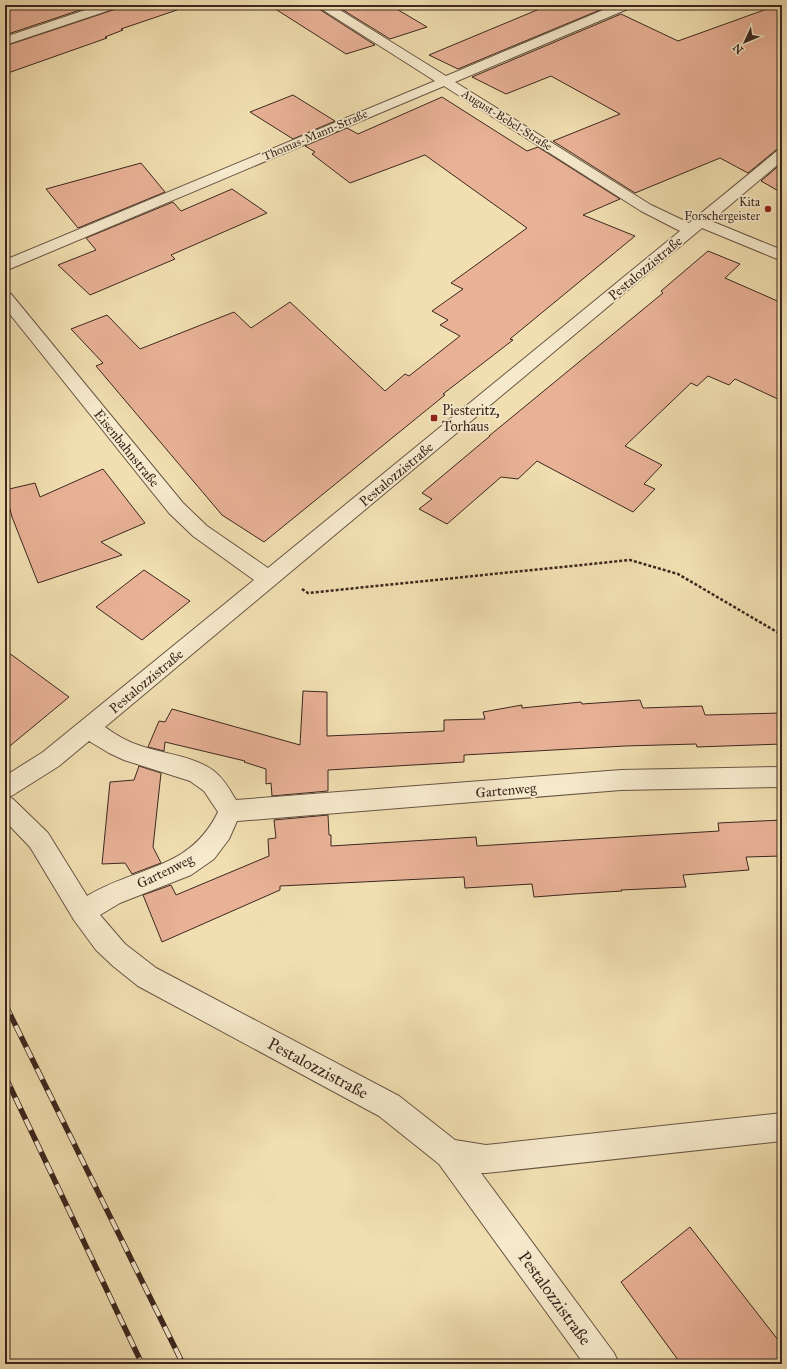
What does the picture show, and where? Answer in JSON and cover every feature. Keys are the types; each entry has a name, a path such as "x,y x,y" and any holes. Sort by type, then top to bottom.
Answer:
{"street":[{"path":"5,41 112,5"},
{"name":"August-Bebel-Straße","path":"324,5 646,208 782,256"},
{"name":"Thomas-Mann-Straße","path":"5,266 626,5"},
{"name":"Pestalozzistraße","path":"5,788 51,759 89,728 782,154"},
{"name":"Eisenbahnstraße","path":"5,297 176,508 200,531 272,576"},
{"path":"89,728 110,744 147,758 178,766 204,777 220,793 230,812"},
{"name":"Gartenweg","path":"83,912 111,895 182,867 205,851 220,832 230,812 621,780 782,776"},
{"name":"Pestalozzistraße","path":"5,806 32,831 39,840 83,912 100,936 123,959 147,977 389,1106 449,1154 603,1364"},
{"path":"449,1154 486,1159 782,1127"}],"path":[{"path":"272,576 308,593 630,560 678,574 782,635"}],"building":[{"path":"5,5 95,5 5,35"},
{"path":"119,5 176,5 177,10 121,29 123,30 105,37 107,38 5,74 5,46 116,9"},
{"path":"269,5 317,5 319,9 375,45 346,54"},
{"path":"335,5 390,5 427,27 390,39"},
{"path":"549,5 603,5 607,7 458,69 429,55"},
{"path":"778,5 782,5 782,149 776,150 748,173 720,158 635,193 553,141 620,114 551,76 506,94 472,77 621,14 678,41"},
{"path":"293,95 335,121 293,139 250,112"},
{"path":"442,97 527,151 538,147 620,199 583,215 635,236 510,339 513,340 443,394 445,395 264,542 222,515 96,366 103,363 71,329 107,315 140,349 234,312 251,328 290,302 385,391 405,374 409,376 460,336 440,325 448,320 432,311 463,289 451,283 527,228 425,155 350,183 312,154 315,152 305,146 347,128 358,134"},
{"path":"141,163 165,192 78,228 46,189"},
{"path":"782,163 782,193 761,181"},
{"path":"232,189 267,213 171,255 175,259 90,295 58,265 96,250 86,238 173,202 181,211"},
{"path":"708,251 740,264 725,278 782,303 782,401 735,379 729,385 708,376 697,386 691,383 625,446 662,465 644,484 655,489 633,512 537,461 518,479 501,477 447,524 419,509 432,499 422,493 663,293 661,291"},
{"path":"103,469 145,523 101,542 122,555 38,583 12,517 5,490 35,483 40,497"},
{"path":"144,570 190,601 142,640 96,607"},
{"path":"5,650 69,697 5,750"},
{"path":"303,691 327,692 327,736 444,731 444,720 485,719 483,712 522,705 522,708 581,702 582,704 640,700 643,708 702,706 705,715 782,713 782,744 697,747 696,744 625,746 464,755 464,762 328,770 328,791 272,796 271,783 266,784 266,769 244,762 245,761 165,742 164,751 148,747 159,721 165,722 172,709 300,745"},
{"path":"139,766 161,773 153,847 161,863 132,874 125,863 102,864 110,782 134,780"},
{"path":"328,815 331,846 476,837 477,846 719,831 718,823 782,820 782,856 746,857 749,870 683,875 686,887 621,890 622,891 534,897 532,884 465,888 464,877 280,886 280,890 162,942 143,895 171,885 176,895 269,856 268,839 276,838 274,820"},
{"path":"690,1227 782,1345 782,1364 681,1364 621,1282"}],"railway":[{"path":"5,1004 183,1364"},
{"path":"5,1076 142,1364"}],"place":[{"name":"Kita Forschergeister","path":"768,209"},
{"name":"Piesteritz, Torhaus","path":"434,418"}]}
